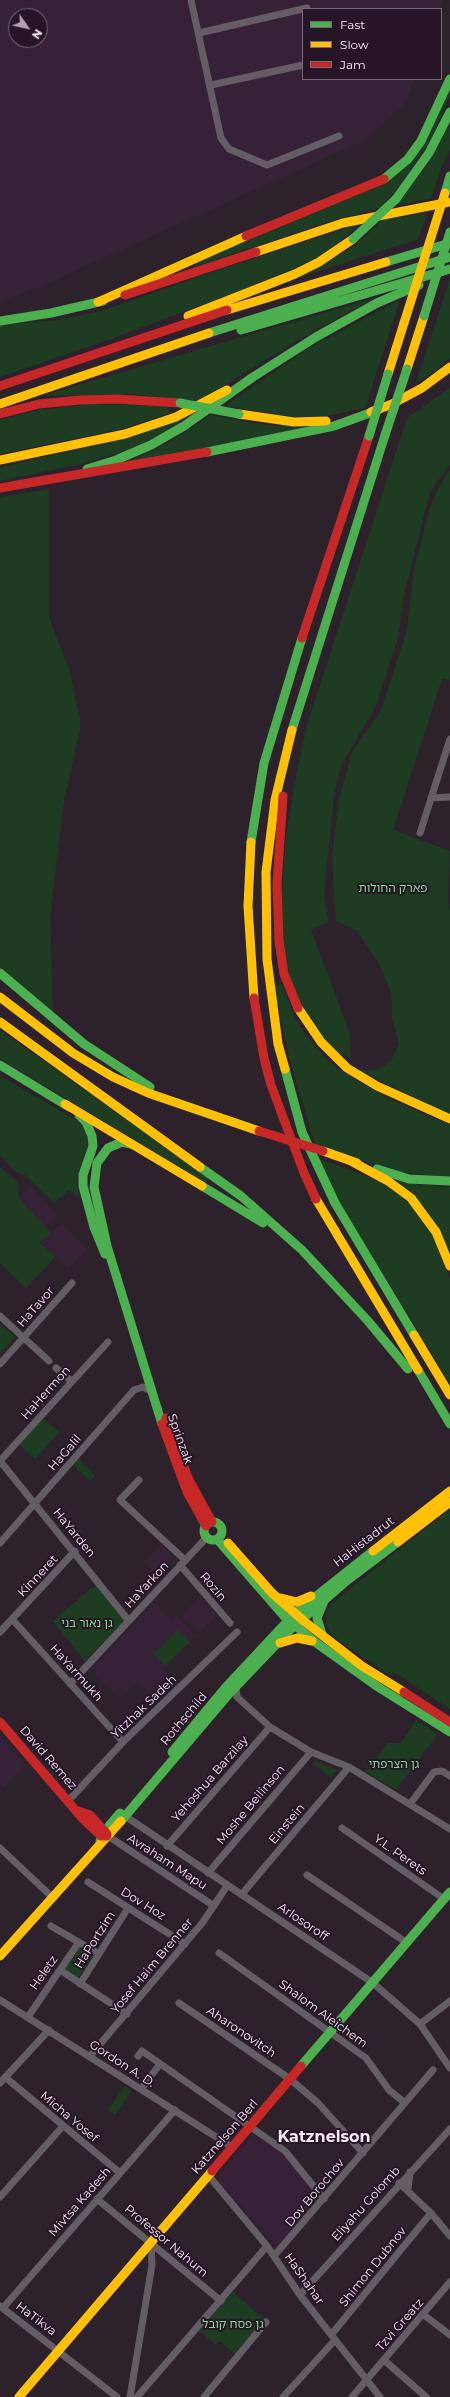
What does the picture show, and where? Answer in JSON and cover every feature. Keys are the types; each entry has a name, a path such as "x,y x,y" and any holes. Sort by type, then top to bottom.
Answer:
{"main road":[{"path":"98,302 214,249 363,190 386,178 408,159 421,142 450,79"},
{"path":"0,386 295,274 319,262 353,239 396,199 426,159 450,112"},
{"path":"450,176 369,436 286,686 264,763 251,836 248,906 254,997 264,1058 271,1085 304,1173 337,1237 450,1424"},
{"path":"0,321 51,313 98,302 343,223 450,202"},
{"path":"450,232 285,750 268,852 265,927 272,1015 288,1088 302,1132 335,1204 450,1395"},
{"path":"50,368 274,295 450,243"},
{"path":"0,404 272,312 450,257"},
{"path":"145,355 350,300 450,270"},
{"path":"17,485 100,465 135,452 184,426 253,377 316,337 377,303 450,270"},
{"path":"0,488 158,462 346,422 378,410 422,388 450,367"},
{"path":"0,460 125,434 157,424 253,377"},
{"path":"0,414 39,404 80,400 116,399 180,403 294,422 317,422 356,416 378,410"},
{"path":"285,750 276,912 280,956 284,974 301,1015 321,1042 354,1072 377,1086 450,1119"},
{"path":"0,973 104,1059 142,1082 200,1110"},
{"path":"0,997 72,1053 113,1077 148,1093 258,1131 410,1179 450,1181"},
{"path":"0,1018 30,1042"},
{"path":"0,1022 30,1042 241,1196 302,1250 372,1326 442,1412"},
{"path":"0,1065 235,1205 302,1250"},
{"name":"Sprinzak","path":"65,1104 86,1122 92,1136 93,1146 83,1175 83,1186 98,1239 112,1267"},
{"name":"Sprinzak","path":"140,1148 129,1143 114,1144 108,1148 97,1163 94,1187 96,1203 112,1267 150,1391 175,1463 209,1524"},
{"path":"351,1161 388,1181 411,1198 436,1232 450,1266"},
{"name":"Sprinzak","path":"140,1357 188,1478 209,1524"},
{"name":"HaHistadrut","path":"295,1619 320,1591 450,1491"},
{"name":"HaHistadrut","path":"295,1619 330,1595 450,1502"},
{"path":"219,1536 211,1540 207,1537 204,1531 209,1524 219,1525 219,1536 295,1619 329,1640 362,1666 450,1722"},
{"path":"219,1536 315,1642 378,1687 450,1732"},
{"path":"272,1593 287,1601 297,1602 320,1591"},
{"path":"329,1640 317,1622 320,1610 330,1595"},
{"name":"Rothschild","path":"104,1837 125,1816 237,1685 271,1649 295,1619"},
{"name":"Rothschild","path":"0,1954 104,1837 225,1688 295,1619"},
{"path":"271,1649 280,1642 293,1638 315,1642"},
{"name":"David Remez","path":"0,1722 69,1800 83,1819 104,1837"},
{"name":"Katznelson Berl","path":"19,2397 447,1896"}],"street":[{"path":"191,0 211,85 221,138 229,149 260,163 273,164 338,136"},
{"path":"199,33 302,9"},
{"path":"211,85 302,65"},
{"path":"420,833 450,738"},
{"path":"431,798 450,797"},
{"name":"HaTavor","path":"0,1364 72,1283"},
{"path":"0,1316 49,1361"},
{"name":"HaHermon","path":"0,1461 108,1342"},
{"path":"56,1368 71,1381"},
{"name":"HaGalil","path":"0,1543 134,1390 143,1387 150,1391"},
{"name":"HaYarden","path":"0,1461 75,1551 129,1621"},
{"name":"Rozin","path":"139,1480 120,1500 183,1562 230,1623"},
{"name":"HaYarkon","path":"70,1684 207,1537"},
{"name":"Kinneret","path":"0,1632 75,1551"},
{"name":"HaYarmukh","path":"12,1619 123,1742"},
{"name":"Yitzhak Sadeh","path":"69,1800 123,1742 237,1632"},
{"path":"237,1685 235,1691 236,1697 270,1727 311,1752 349,1767 450,1829"},
{"name":"Yehoshua Barzilay","path":"167,1846 270,1727"},
{"name":"Moshe Beilinson","path":"208,1873 311,1752"},
{"name":"Einstein","path":"242,1894 349,1767"},
{"path":"410,1804 434,1772 442,1770 450,1776"},
{"name":"Arlosoroff","path":"125,1816 167,1846 227,1886 242,1894 373,1983 420,2024 450,2068"},
{"name":"Y.L. Perets","path":"342,1828 447,1896"},
{"name":"Avraham Mapu","path":"104,1837 214,1906"},
{"path":"0,1848 52,1897"},
{"path":"307,1875 407,1943"},
{"name":"Dov Hoz","path":"88,1882 185,1944"},
{"name":"Yosef Haim Brenner","path":"90,2056 185,1944 214,1906 227,1886"},
{"name":"HaPortzim","path":"80,1984 128,1908"},
{"path":"51,1926 99,1954"},
{"name":"Heletz","path":"28,2017 80,1942"},
{"name":"Shalom Aleichem","path":"219,1953 366,2058 389,2090 405,2103"},
{"path":"60,1970 127,2014"},
{"name":"Gordon A. D.","path":"0,2000 232,2147"},
{"path":"420,2024 450,2002"},
{"name":"Aharonovitch","path":"179,2003 290,2079 318,2103 363,2153"},
{"path":"2,2080 49,2030"},
{"path":"138,2056 142,2051 285,2151 324,2199"},
{"path":"141,2089 160,2064"},
{"name":"Dov Borochov","path":"274,2256 433,2070"},
{"name":"Micha Yosef","path":"2,2080 63,2126 120,2173"},
{"name":"Mivtsa Kadesh","path":"2,2307 175,2110"},
{"path":"0,2197 63,2126"},
{"name":"Eliyahu Golomb","path":"300,2295 399,2183 450,2129"},
{"path":"408,2190 410,2172"},
{"name":"HaShahar","path":"208,2175 267,2246 300,2295 380,2397"},
{"path":"399,2183 431,2213 450,2236"},
{"name":"Professor Nahum","path":"97,2199 221,2300"},
{"name":"Shimon Dubnov","path":"283,2397 333,2337 431,2213"},
{"path":"130,2397 152,2265 151,2242"},
{"path":"137,2397 267,2246"},
{"path":"140,2255 144,2252 152,2265"},
{"name":"Tzvi Greatz","path":"352,2397 424,2315 450,2282"},
{"name":"HaTikva","path":"2,2307 59,2350 117,2397"},
{"path":"424,2315 450,2335"},
{"path":"204,2397 266,2322"},
{"path":"384,2360 426,2397"}],"shaded area":[{"path":"0,0 442,0 439,8 302,8 302,80 414,80 407,101 363,141 37,288 0,301"},
{"path":"31,1186 57,1216 45,1227 18,1197"},
{"path":"62,1224 87,1249 69,1267 39,1242"},
{"path":"161,1545 177,1561 160,1578 144,1562"},
{"path":"199,1596 216,1616 199,1632 183,1616"},
{"path":"154,1603 172,1621 177,1617 196,1635 164,1669 179,1684 159,1702 137,1680 121,1698 91,1670"},
{"path":"0,1736 26,1765 4,1787 0,1783"},
{"path":"253,2134 282,2153 321,2199 277,2248 217,2178"}],"green space":[{"path":"450,91 450,96 429,144 395,192 379,208 324,223 197,266 195,262 385,184"},
{"path":"450,123 450,151 443,163 431,198 395,206 429,163"},
{"path":"427,213 418,239 298,278 356,245 382,220"},
{"path":"360,224 325,254 268,280 111,339 0,377 0,325 57,320 105,310 203,275"},
{"path":"450,279 450,358 434,372 416,383"},
{"path":"375,298 296,341 200,401 130,394 41,396"},
{"path":"400,300 365,408 326,416 294,417 225,406 309,348"},
{"path":"450,388 450,464 430,492 404,595 398,638 375,708 341,766 334,796 324,892 328,922 311,930 350,1034 351,1058 336,1051 318,1033 301,1005 290,979 283,951 281,908 286,835 298,765 308,722 407,418"},
{"path":"92,404 168,406 171,413 122,429 0,454 0,420 39,410"},
{"path":"211,415 267,425 305,427 119,466 168,443"},
{"path":"177,420 180,425 136,447 119,453 81,464 0,481 0,467 124,439"},
{"name":"פארק החולות","path":"450,469 450,680 442,679 393,830 450,851 448,902 450,911 450,1115 360,1071 378,1069 390,1062 399,1045 392,1017 391,992 378,962 357,931 336,921 332,859 339,800 352,752 381,711 407,630 413,574 429,511 436,493"},
{"path":"49,489 49,618 69,669 81,724 64,801 50,917 53,1013 0,967 0,497"},
{"path":"282,984 295,1018 304,1032 326,1059 346,1074 388,1098 450,1125 450,1177 396,1172 315,1145 289,1057 274,985"},
{"path":"0,1030 209,1178 206,1183 0,1059"},
{"path":"0,1076 75,1119 82,1126 87,1134 88,1144 77,1181 79,1198 69,1190 54,1203 27,1176 16,1172 0,1155"},
{"path":"317,1158 377,1180 399,1194 427,1221 450,1279 450,1384 340,1203"},
{"path":"0,1167 17,1182 18,1197 51,1233 39,1243 56,1256 26,1288 0,1263"},
{"path":"395,1179 419,1185 450,1187 450,1253"},
{"path":"0,1324 15,1337 0,1354"},
{"path":"43,1418 59,1432 35,1459 19,1445"},
{"path":"79,1459 95,1476 90,1481 74,1466"},
{"path":"450,1509 450,1709 394,1672 391,1676 332,1636 326,1624 326,1614 330,1606 341,1596"},
{"name":"גן נאור בני","path":"96,1584 124,1621 85,1661 53,1621"},
{"path":"178,1630 190,1642 165,1666 153,1654"},
{"name":"גן הצרפתי","path":"416,1720 438,1734 396,1790 365,1772 388,1743 401,1743"},
{"path":"315,1761 337,1770 331,1778 314,1764"},
{"path":"80,1947 93,1956 78,1978 65,1969"},
{"path":"125,2086 132,2091 115,2115 108,2110"},
{"name":"גן פסח קובל","path":"233,2292 265,2320 234,2354 220,2341 216,2345 199,2330"}],"traffic: fast":[{"path":"384,179 408,159 421,141 450,79"},
{"path":"396,199 429,153 450,112"},
{"path":"445,193 450,176"},
{"path":"353,239 396,199"},
{"path":"424,316 450,232"},
{"path":"386,262 450,243"},
{"path":"209,333 450,257"},
{"path":"241,330 450,269"},
{"path":"87,469 116,460 151,445 184,426 253,377 316,337 377,303 419,285"},
{"path":"0,321 51,313 103,301"},
{"path":"385,435 407,369"},
{"path":"369,436 388,374"},
{"path":"180,403 239,414"},
{"path":"207,452 334,426 378,410"},
{"path":"292,730 385,435"},
{"path":"251,842 264,763 302,638"},
{"path":"0,973 84,1044 150,1087"},
{"path":"0,1065 69,1107"},
{"path":"285,1069 302,1132 335,1203 414,1335"},
{"path":"79,1115 86,1122 92,1136 93,1146 83,1175 83,1186 94,1227 105,1254"},
{"path":"107,1246 94,1187 97,1163 108,1148 122,1142 131,1144"},
{"path":"200,1167 241,1196 302,1250 368,1321 408,1369"},
{"path":"377,1169 409,1179 450,1181"},
{"path":"202,1186 263,1223"},
{"path":"107,1246 162,1424"},
{"path":"418,1370 450,1424"},
{"path":"213,1522 219,1525 222,1531 219,1537 213,1540 207,1537 204,1531 207,1525 213,1522"},
{"path":"217,1539 284,1616 315,1642 378,1687 450,1732"},
{"path":"121,1821 228,1695 291,1629 344,1583 398,1542"},
{"path":"172,1752 225,1688 295,1613 373,1551"},
{"path":"322,1634 317,1618 324,1601"},
{"path":"100,1842 103,1833 120,1813"},
{"path":"301,2066 450,1892"}],"traffic: slow":[{"path":"404,323 445,193"},
{"path":"256,252 343,223 450,202"},
{"path":"98,302 246,236"},
{"path":"188,316 295,274 319,262 353,239"},
{"path":"227,310 386,262"},
{"path":"407,369 424,316"},
{"path":"388,374 404,323"},
{"path":"0,404 209,333"},
{"path":"371,412 392,404 422,388 450,367"},
{"path":"0,460 125,434 176,417 227,390"},
{"path":"239,414 294,422 326,421"},
{"path":"285,1069 278,1044 267,959 266,872 275,800 292,730"},
{"path":"251,842 248,906 254,998"},
{"path":"0,997 73,1053 113,1077 148,1093 259,1131"},
{"path":"298,1008 321,1042 347,1068 377,1086 450,1119"},
{"path":"0,1022 200,1167"},
{"path":"65,1104 202,1186"},
{"path":"323,1151 357,1163"},
{"path":"351,1161 388,1181 411,1198 436,1232 450,1266"},
{"path":"316,1199 418,1370"},
{"path":"414,1335 450,1395"},
{"path":"373,1551 450,1491"},
{"path":"398,1542 450,1502"},
{"path":"228,1543 272,1593 305,1622 362,1666 404,1692"},
{"path":"281,1598 297,1602 311,1596"},
{"path":"280,1643 297,1638 312,1641"},
{"path":"0,1956 121,1821"},
{"path":"19,2397 212,2171"}],"traffic: jam":[{"path":"246,236 384,179"},
{"path":"125,295 256,252"},
{"path":"0,386 227,310"},
{"path":"0,414 39,404 80,400 116,399 180,403"},
{"path":"302,638 369,436"},
{"path":"17,485 207,452"},
{"path":"0,488 22,484"},
{"path":"283,796 277,884 279,941 284,974 298,1008"},
{"path":"254,998 264,1058 271,1085 304,1173 316,1199"},
{"path":"259,1131 323,1151"},
{"path":"166,1418 188,1478 212,1522"},
{"path":"162,1424 187,1492 206,1526"},
{"path":"404,1692 450,1722"},
{"path":"0,1722 83,1819 101,1836 107,1836"},
{"path":"78,1811 90,1815 107,1834"},
{"path":"212,2171 301,2066"}],"district":[{"name":"Katznelson","path":"324,2137"}]}
